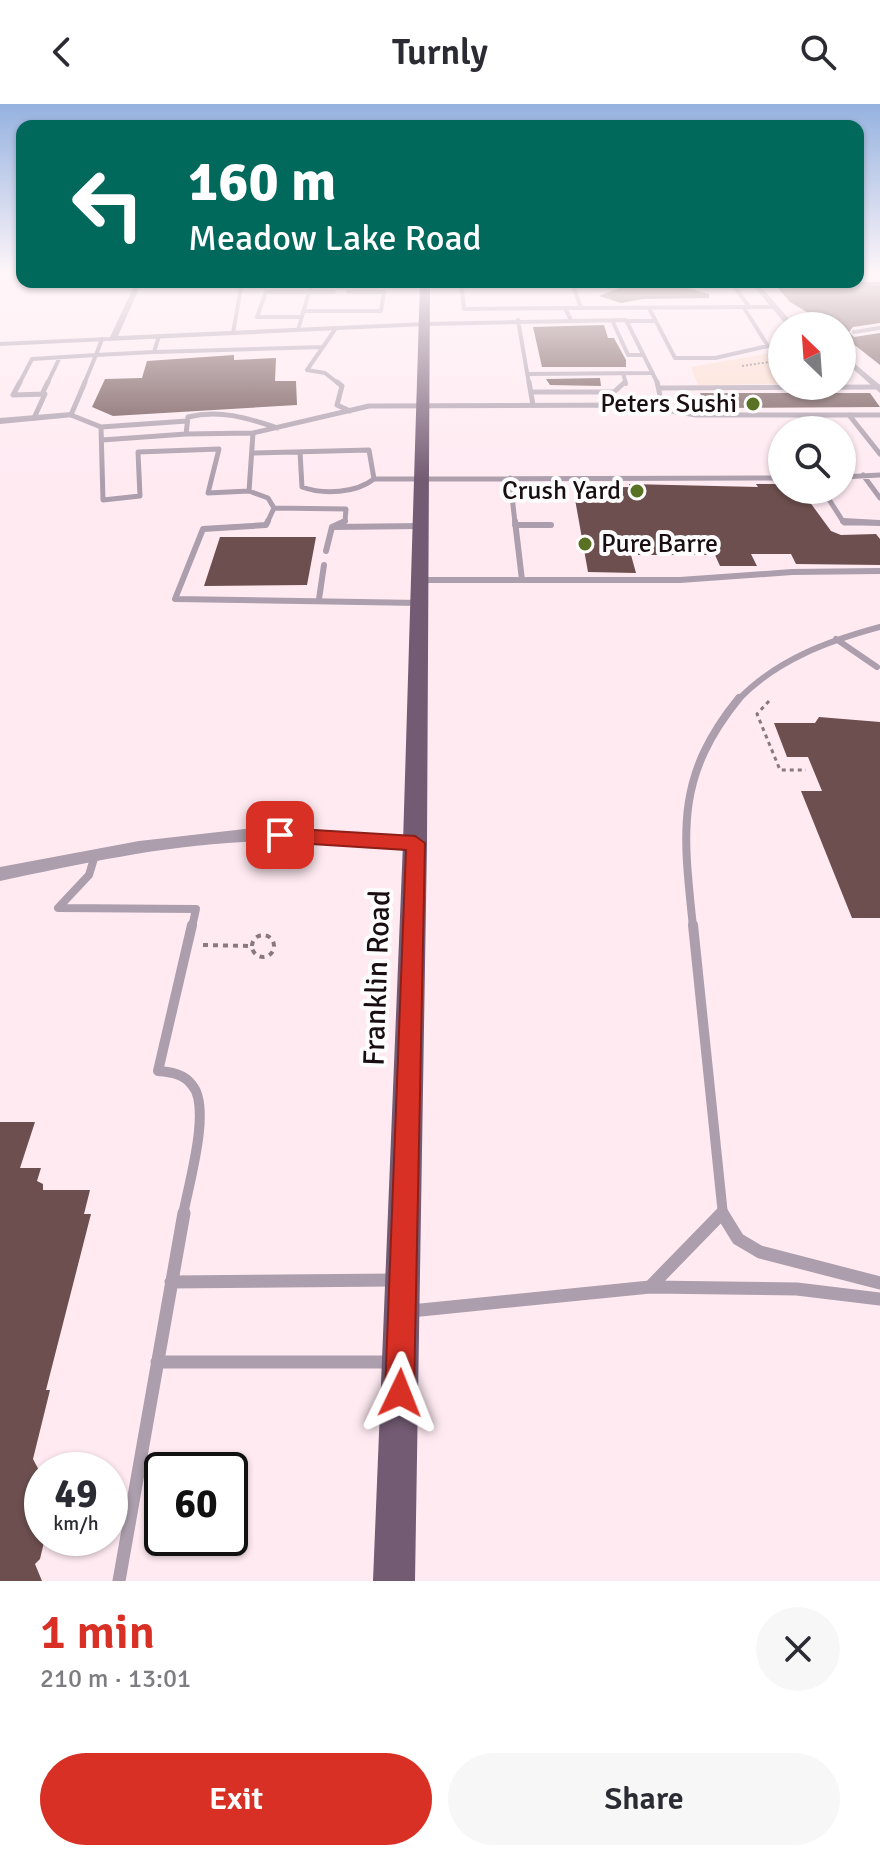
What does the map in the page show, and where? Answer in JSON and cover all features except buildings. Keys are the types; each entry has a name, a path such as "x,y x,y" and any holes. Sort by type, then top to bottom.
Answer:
{"main road":[{"name":"Franklin Road","path":"394,1581 415,843 425,343"}],"street":[{"path":"0,344 22,343"},
{"path":"856,367 879,388"},
{"path":"0,421 71,415"},
{"path":"0,874 95,855 228,837 280,835 415,843"}],"lane":[{"path":"101,343 71,415 101,427 187,421"},
{"path":"154,352 157,343"},
{"path":"326,343 307,370 325,373 342,386 337,405 350,412"},
{"path":"522,343 533,405"},
{"path":"622,343 628,355 642,355"},
{"path":"636,343 660,388 663,409"},
{"path":"667,343 675,358 715,358 768,346 766,343"},
{"path":"42,394 13,395 32,359 323,347"},
{"path":"42,394 60,357"},
{"path":"531,392 614,392 626,385 623,373"},
{"path":"528,374 651,373"},
{"path":"660,388 879,388"},
{"path":"34,418 45,394 42,394"},
{"path":"102,440 253,433 369,406 635,405 696,415 880,415"},
{"path":"186,434 188,417 204,411 226,411 279,429"},
{"path":"849,415 880,454"},
{"path":"101,427 103,500 140,496 138,452 219,449 208,493 249,491 268,498 274,508"},
{"path":"249,491 253,433"},
{"path":"252,453 369,450 374,479"},
{"path":"300,452 302,487 310,490 360,490 374,479 423,477 768,478"},
{"path":"863,475 880,498"},
{"path":"856,476 880,475"},
{"path":"510,478 522,580"},
{"path":"832,504 844,523 880,523"},
{"path":"274,508 346,509 345,521 332,527"},
{"path":"274,508 266,525 203,529 175,599 319,599 522,580 680,580 792,572 880,571"},
{"path":"515,525 551,525"},
{"path":"332,527 422,526"},
{"path":"326,551 332,527"},
{"path":"319,599 324,565"},
{"path":"880,627 836,639 783,662 745,691 708,739 688,795 684,816 686,869 722,1213 738,1239 760,1252 880,1283"},
{"path":"836,639 879,668"},
{"path":"95,855 89,875 58,908 196,909 158,1071 174,1072 192,1080 201,1101 119,1581"},
{"path":"650,1287 722,1213"},
{"path":"171,1282 403,1280"},
{"path":"402,1312 650,1287 797,1289 880,1299"},
{"path":"157,1362 401,1362"}],"path":[{"path":"735,367 768,362"},
{"path":"769,701 757,714 780,770 806,770"},
{"path":"187,945 251,946 264,936 274,943 271,952 263,956 253,952 251,946"}],"shaded area":[{"path":"768,353 768,384 698,385 691,367"}],"place":[{"name":"Peters Sushi","path":"753,404"},
{"name":"Crush Yard","path":"637,491"},
{"name":"Pure Barre","path":"585,544"}],"route":[{"path":"280,835 415,843 400,1393"}]}
